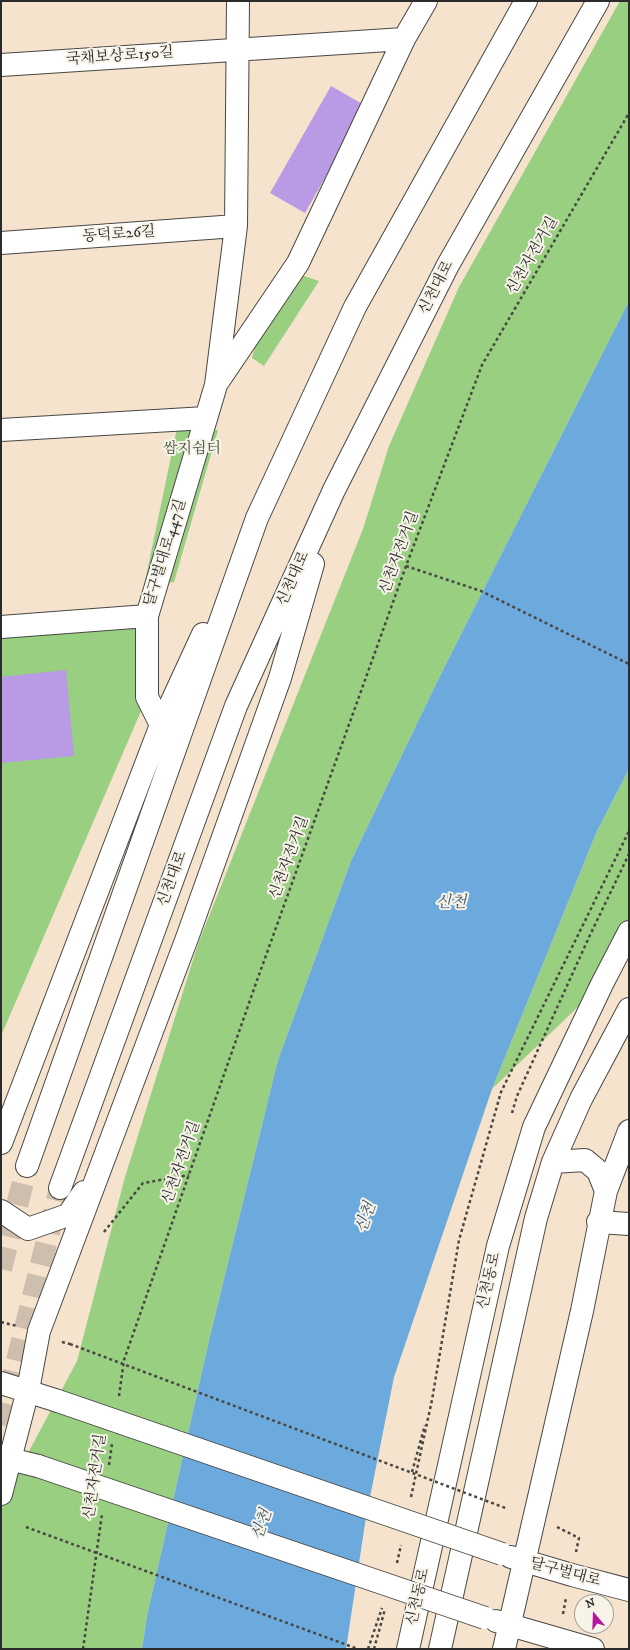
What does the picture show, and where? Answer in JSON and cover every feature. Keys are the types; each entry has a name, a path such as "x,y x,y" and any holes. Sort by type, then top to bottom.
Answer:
{"main road":[{"path":"236,226 238,1"},
{"path":"216,385 298,263 404,39 426,1"},
{"path":"1,1143 161,725 355,307 526,1"},
{"name":"신천대로","path":"60,1188 236,706 334,490 448,265 598,1"},
{"name":"국채보상로150길","path":"1,65 404,39"},
{"name":"달구벌대로447길","path":"1,627 147,616 216,385 236,226"},
{"name":"동덕로26길","path":"1,243 236,226"},
{"path":"1,430 206,418"},
{"path":"1,1494 6,1458 28,1390 39,1331 187,938 280,678 334,490"},
{"path":"27,1166 257,518"},
{"path":"147,616 147,697 161,725"},
{"name":"신천동로","path":"408,1649 498,1246 532,1134 602,984 629,932"},
{"name":"신천동로","path":"440,1649 536,1218 553,1162 581,1099 629,1009"},
{"path":"504,1649 582,1311 598,1222 606,1191 629,1131"},
{"path":"553,1162 585,1160 598,1172 606,1191"},
{"path":"1,1211 28,1229 68,1215 100,1171"},
{"path":"598,1222 629,1224"},
{"path":"1,1383 28,1390"},
{"name":"달구벌대로","path":"28,1390 525,1562 629,1590"},
{"path":"6,1458 38,1466 485,1618 593,1649"}],"path":[{"name":"신천자전거길","path":"118,1399 124,1360 189,1174 406,566 482,364 629,113"},
{"path":"406,566 481,591 629,664"},
{"path":"105,1230 143,1184 189,1174"},
{"path":"70,1344 508,1509"},
{"path":"412,1472 432,1400"},
{"name":"신천자전거길","path":"108,1469 113,1438"},
{"name":"신천자전거길","path":"83,1649 103,1508"},
{"path":"26,1527 358,1649"}],"green space":[{"path":"620,1 629,1 629,301 437,682 351,861 278,1060 210,1336 147,1616 142,1649 1,1649 1,1504 77,1361 125,1177 198,944 363,529 389,446 459,287"},
{"path":"280,268 319,281 264,366 252,358 267,301"},
{"name":"쌈지쉼터","path":"177,428 218,430 174,582 144,586"},
{"path":"147,616 147,697 1,1036 1,627"},
{"path":"629,769 629,932 602,984 492,1089 597,831"}],"water":[{"name":"신천","path":"629,301 629,769 597,831 492,1089 394,1377 366,1517 346,1649 142,1649 147,1616 210,1336 278,1060 351,861 437,682"}],"building":[{"path":"331,86 366,106 305,213 270,193"},
{"path":"66,670 74,756 1,763 1,677"}],"tunnel":[{"path":"1,1269 27,1166"},
{"path":"1,1425 60,1188"}]}
